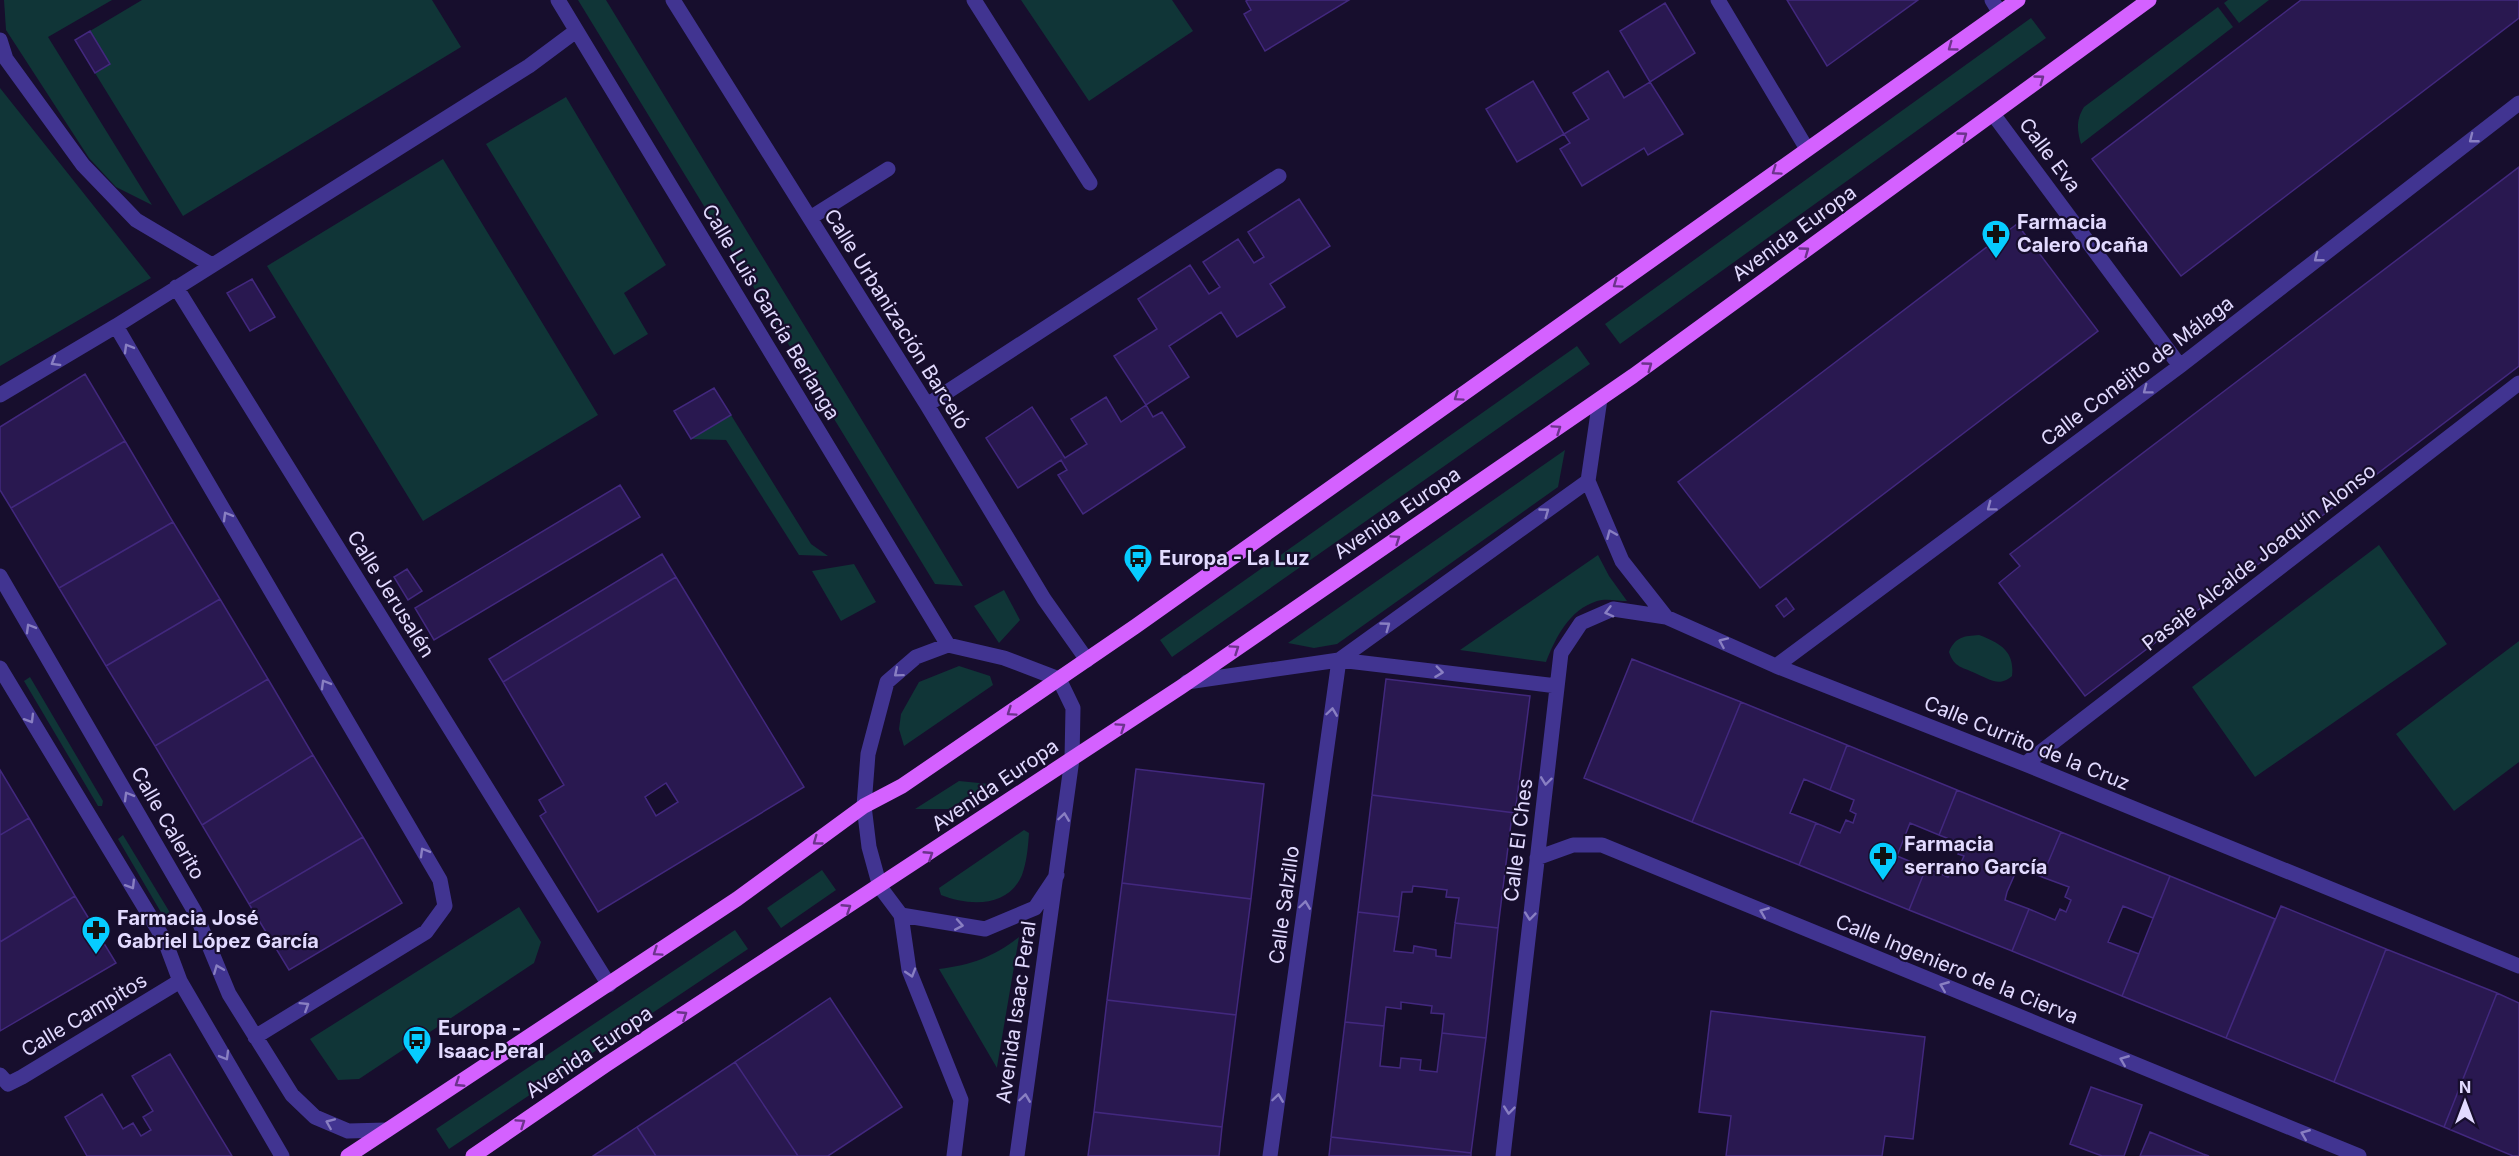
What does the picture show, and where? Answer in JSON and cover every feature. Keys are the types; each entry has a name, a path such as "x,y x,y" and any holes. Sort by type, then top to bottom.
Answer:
{"main road":[{"path":"348,1156 609,985 737,899 864,806 902,786 1087,660 1807,149 1996,6 2018,0"},
{"name":"Avenida Europa","path":"473,1156 607,1064 880,887 1187,682 1600,399 2149,0"}],"street":[{"name":"Calle Luis García Berlanga","path":"558,0 948,645"},
{"name":"Calle Urbanización Barceló","path":"673,0 927,405 1044,599 1087,660"},
{"path":"974,0 1090,183"},
{"path":"1718,0 1807,149"},
{"path":"0,395 116,327 176,287 530,66 576,31"},
{"path":"0,40 6,59 83,165 136,220 212,265"},
{"name":"Calle Conejito de Málaga","path":"1776,666 2180,366 2519,103"},
{"name":"Calle Eva","path":"1993,114 2180,366"},
{"path":"810,218 888,169"},
{"path":"927,405 1279,176"},
{"name":"Calle Jerusalén","path":"176,287 609,985"},
{"path":"116,327 440,880 445,906 426,932 255,1037"},
{"name":"Pasaje Alcalde Joaquín Alonso","path":"2025,764 2519,383"},
{"path":"1339,660 1588,481 1600,399"},
{"name":"Calle Currito de la Cruz","path":"1588,481 1622,561 1666,617 1776,666 2025,764 2519,966"},
{"name":"Calle Calerito","path":"0,576 195,912 228,994 292,1095 315,1117 348,1131 387,1130"},
{"name":"Calle El Ches","path":"1503,1156 1561,652 1581,623 1613,609 1666,617"},
{"path":"954,1156 960,1100 909,970 902,915 880,887 869,847 864,806 868,754 887,682 916,657 948,645 1004,658 1059,679"},
{"path":"1187,682 1339,660 1557,686"},
{"name":"Calle Salzillo","path":"1270,1156 1339,660"},
{"path":"0,669 165,941 180,981 282,1156"},
{"name":"Avenida Isaac Peral","path":"1017,1156 1072,759 1073,708 1059,679"},
{"name":"Calle Ingeniero de la Cierva","path":"1537,858 1573,845 1602,845 2359,1156"},
{"path":"902,915 985,929 1035,908 1057,875"},
{"name":"Calle Campitos","path":"4,1079 180,981"}],"green space":[{"path":"4,0 112,0 48,37 152,205 116,187 89,158 6,30"},
{"path":"142,0 432,0 461,47 183,216 95,73 110,64 90,31"},
{"path":"578,0 606,0 963,586 935,584"},
{"path":"1021,0 1172,0 1193,31 1089,101"},
{"path":"2228,0 2269,0 2239,23 2224,3"},
{"path":"2218,7 2233,27 2081,144 2078,125 2084,107"},
{"path":"2031,18 2046,38 1620,344 1605,324"},
{"path":"0,88 151,278 0,366"},
{"path":"566,97 666,265 624,293 648,334 614,355 486,144"},
{"path":"443,159 598,415 423,521 267,266"},
{"path":"1577,346 1590,364 1172,657 1160,640"},
{"path":"731,415 811,544 828,556 799,555 726,440 691,439"},
{"path":"1565,450 1558,487 1337,644 1314,648 1288,643"},
{"path":"2379,545 2447,644 2255,777 2192,687"},
{"path":"1598,555 1609,576 1627,601 1601,600 1579,611 1559,634 1546,662 1460,650"},
{"path":"854,564 876,602 841,621 812,571"},
{"path":"1004,590 1020,620 999,643 974,606"},
{"path":"1979,635 2004,649 2011,660 2012,676 1999,682 1956,664 1949,652 1954,643 1964,637"},
{"path":"2519,641 2519,762 2454,811 2396,734"},
{"path":"959,666 990,676 993,685 904,746 899,729 901,714 919,682"},
{"path":"30,677 103,801 102,806 98,806 24,681"},
{"path":"959,781 989,784 949,809 915,809"},
{"path":"1024,830 1029,833 1024,870 1016,886 1007,894 987,902 963,901 941,895 939,888"},
{"path":"123,835 175,921 175,925 169,926 118,839"},
{"path":"822,870 836,890 781,928 767,908"},
{"path":"519,907 541,942 534,963 359,1079 338,1080 310,1039"},
{"path":"735,930 748,949 449,1149 436,1129"},
{"path":"1019,937 997,1068 939,969 982,959"}],"building":[{"path":"1349,0 1265,51 1244,14 1251,10 1246,1"},
{"path":"1787,0 1918,0 1827,66"},
{"path":"2301,0 2519,0 2519,18 2181,276 2092,159"},
{"path":"1665,3 1695,53 1650,82 1620,31"},
{"path":"90,31 110,64 95,73 75,40"},
{"path":"1608,71 1624,98 1650,82 1683,134 1648,155 1644,148 1582,186 1560,149 1570,143 1564,134 1589,119 1573,93"},
{"path":"1533,81 1564,134 1517,162 1486,109"},
{"path":"2519,167 2519,366 2085,696 1999,583 2020,566 2010,554"},
{"path":"1299,199 1330,246 1270,284 1285,307 1237,337 1221,312 1169,346 1189,377 1146,405 1114,356 1157,329 1138,299 1190,265 1209,294 1220,287 1203,262 1238,239 1254,263 1264,257 1248,232"},
{"path":"2017,224 2098,331 1760,588 1678,482"},
{"path":"252,279 275,317 250,331 227,293"},
{"path":"85,374 125,441 11,508 0,490 0,427"},
{"path":"714,388 731,415 691,439 674,411"},
{"path":"1106,397 1121,422 1146,405 1153,417 1162,412 1185,447 1083,514 1058,475 1067,470 1061,460 1018,488 986,438 1032,407 1065,458 1087,444 1071,419"},
{"path":"125,441 173,522 59,588 11,508"},
{"path":"620,485 640,517 434,640 415,608"},
{"path":"173,522 220,599 106,666 59,588"},
{"path":"662,554 676,577 503,682 489,659"},
{"path":"407,569 422,591 408,600 394,577"},
{"path":"676,577 804,787 598,912 540,816 546,812 539,800 564,785 503,682","holes":["666,783 678,802 656,816 645,797"]},
{"path":"1786,598 1794,609 1784,617 1776,606"},
{"path":"220,599 268,679 155,746 106,666"},
{"path":"1632,659 1741,702 1692,822 1584,778"},
{"path":"268,679 313,755 202,825 155,746"},
{"path":"1386,679 1530,696 1515,813 1372,795"},
{"path":"1741,702 1847,745 1830,790 1804,779 1790,813 1816,823 1799,865 1692,822"},
{"path":"1847,745 1957,790 1939,835 1910,823 1897,856 1926,868 1909,910 1799,865 1816,823 1840,833 1846,820 1853,823 1856,814 1850,811 1854,800 1830,790"},
{"path":"313,755 363,837 249,904 202,825"},
{"path":"1136,769 1264,784 1251,899 1122,883"},
{"path":"0,770 29,818 0,835"},
{"path":"1957,790 2061,832 2042,877 2018,867 2007,892 2005,900 2029,909 2012,951 1909,910 1926,868 1948,877 1953,865 1959,867 1964,856 1958,854 1962,844 1939,835"},
{"path":"1372,795 1515,813 1515,816 1512,815 1498,928 1455,923 1459,898 1446,897 1447,890 1423,887 1413,886 1412,892 1402,892 1399,917 1358,912"},
{"path":"29,818 75,896 0,942 0,835"},
{"path":"2061,832 2170,876 2153,918 2123,906 2108,942 2139,954 2122,996 2012,951 2029,909 2055,920 2060,909 2066,912 2071,900 2065,897 2069,887 2042,877"},
{"path":"363,837 402,903 289,970 249,904"},
{"path":"2170,876 2275,919 2226,1038 2122,996"},
{"path":"1122,883 1251,899 1236,1015 1107,1000"},
{"path":"75,896 116,963 0,1031 0,942"},
{"path":"2281,906 2386,949 2334,1082 2226,1038"},
{"path":"1358,912 1399,917 1394,951 1413,953 1414,946 1436,950 1436,956 1451,958 1455,923 1498,928 1486,1038 1442,1033 1444,1014 1431,1013 1432,1006 1401,1002 1401,1009 1386,1007 1384,1026 1345,1022"},
{"path":"2386,949 2497,993 2444,1127 2334,1082"},
{"path":"2497,993 2519,1003 2519,1156 2513,1156 2444,1127"},
{"path":"830,998 902,1107 828,1156 798,1156 735,1062"},
{"path":"1107,1000 1236,1015 1222,1127 1094,1112"},
{"path":"1711,1011 1925,1037 1913,1139 1885,1136 1882,1156 1726,1156 1731,1116 1699,1112"},
{"path":"1345,1022 1384,1026 1380,1066 1400,1068 1401,1058 1421,1060 1420,1070 1437,1072 1442,1033 1486,1038 1471,1153 1331,1137"},
{"path":"170,1054 232,1156 87,1156 65,1117 102,1094 123,1129 133,1123 141,1136 151,1130 143,1117 153,1111 132,1076"},
{"path":"735,1062 798,1156 656,1156 637,1127"},
{"path":"2091,1087 2142,1105 2124,1156 2102,1156 2070,1144"},
{"path":"1094,1112 1222,1127 1219,1156 1088,1156"},
{"path":"637,1127 656,1156 593,1156 619,1139"},
{"path":"2150,1132 2203,1154 2209,1156 2140,1156"},
{"path":"1331,1137 1471,1153 1471,1156 1329,1156"}],"place":[{"name":"Farmacia Calero Ocaña","path":"1996,260"},
{"name":"Europa - La Luz","path":"1138,584"},
{"name":"Farmacia serrano García","path":"1883,882"},
{"name":"Farmacia José Gabriel López García","path":"96,956"},
{"name":"Europa - Isaac Peral","path":"417,1066"}]}
